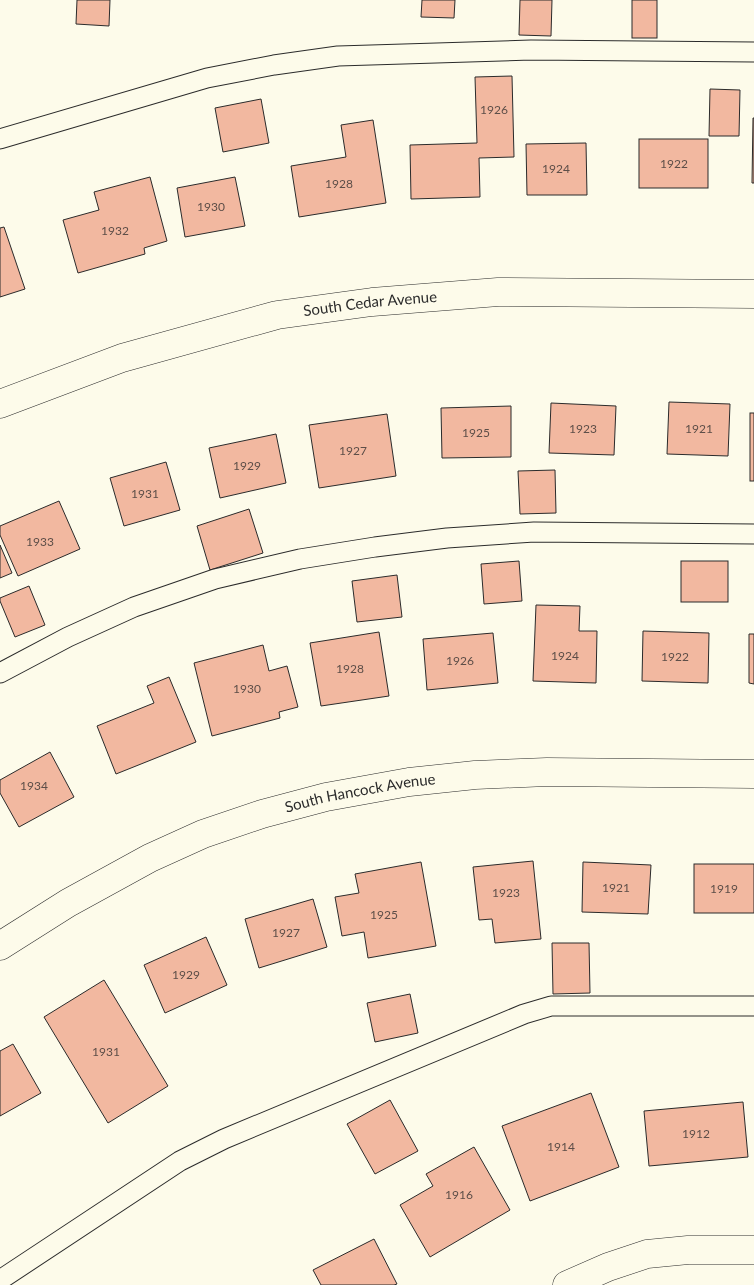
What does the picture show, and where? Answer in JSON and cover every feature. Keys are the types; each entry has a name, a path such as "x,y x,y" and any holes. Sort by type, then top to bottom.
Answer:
{"street":[{"name":"South Cedar Avenue","path":"0,404 122,358 277,315 372,302 498,292 754,294"},
{"name":"South Hancock Avenue","path":"0,946 68,903 150,858 204,834 262,814 326,796 409,782 475,775 547,772 754,774"},
{"path":"567,1285 608,1267 646,1254 688,1250 754,1250"}],"lane":[{"path":"0,139 207,78 274,65 338,56 531,50 754,52"},
{"path":"0,673 68,637 134,607 215,579 300,559 375,547 534,532 754,534"},
{"path":"0,1280 180,1161 224,1139 524,1014 551,1006 754,1006"}],"building":[{"path":"77,0 110,0 109,26 76,24"},
{"path":"422,0 455,0 454,18 421,17"},
{"path":"520,0 552,0 551,36 519,35"},
{"path":"632,0 657,0 657,38 632,38"},
{"path":"512,76 514,157 479,158 480,197 411,199 410,145 477,143 475,77"},
{"path":"710,89 740,90 739,136 709,136"},
{"path":"261,99 269,143 223,152 215,108"},
{"path":"753,118 754,183 752,183"},
{"path":"373,120 386,203 299,217 291,166 346,157 341,125"},
{"path":"639,139 708,139 708,188 639,188"},
{"path":"586,143 587,195 527,195 526,144"},
{"path":"150,177 167,241 144,248 145,254 78,273 63,220 99,210 94,192"},
{"path":"235,177 245,226 185,237 177,188"},
{"path":"4,227 25,289 0,297 0,228"},
{"path":"669,402 730,404 728,456 667,454"},
{"path":"551,403 616,406 614,455 549,453"},
{"path":"511,406 511,457 442,458 441,408"},
{"path":"750,413 754,413 754,481 750,481"},
{"path":"387,414 396,476 319,488 309,425"},
{"path":"276,434 286,483 220,498 209,448"},
{"path":"166,462 180,510 124,526 110,478"},
{"path":"555,470 556,513 520,514 518,471"},
{"path":"59,501 80,549 18,576 0,535 0,526"},
{"path":"249,509 263,553 210,570 197,526"},
{"path":"0,545 12,573 0,578"},
{"path":"519,561 522,601 484,604 481,564"},
{"path":"681,561 728,561 728,602 681,602"},
{"path":"397,575 402,617 357,622 352,581"},
{"path":"29,586 45,625 15,637 0,598"},
{"path":"536,605 580,606 579,631 597,631 596,683 533,681"},
{"path":"643,631 709,633 708,683 642,681"},
{"path":"379,632 389,696 321,706 310,643"},
{"path":"493,633 498,683 427,690 423,639"},
{"path":"749,634 754,634 754,684 749,683"},
{"path":"263,645 269,671 287,666 298,707 279,712 280,718 212,736 194,663"},
{"path":"169,677 196,742 116,774 97,726 154,703 147,686"},
{"path":"50,752 74,797 19,827 0,793 0,780"},
{"path":"533,861 541,939 495,943 492,919 479,920 473,867"},
{"path":"421,862 436,946 368,958 364,932 342,936 335,897 359,893 355,874"},
{"path":"583,862 651,865 648,914 582,912"},
{"path":"694,864 754,864 754,913 694,913"},
{"path":"313,899 327,947 259,968 245,919"},
{"path":"206,937 227,985 165,1013 144,965"},
{"path":"552,943 589,943 590,993 553,994"},
{"path":"104,980 168,1086 108,1123 44,1017"},
{"path":"410,994 418,1033 375,1042 367,1003"},
{"path":"13,1044 41,1093 0,1116 0,1051"},
{"path":"591,1093 619,1167 530,1201 502,1126"},
{"path":"390,1100 418,1151 375,1174 347,1124"},
{"path":"743,1102 748,1157 649,1166 644,1111"},
{"path":"474,1147 510,1210 430,1257 400,1205 433,1186 426,1174"},
{"path":"374,1239 397,1284 321,1285 313,1270"}]}
